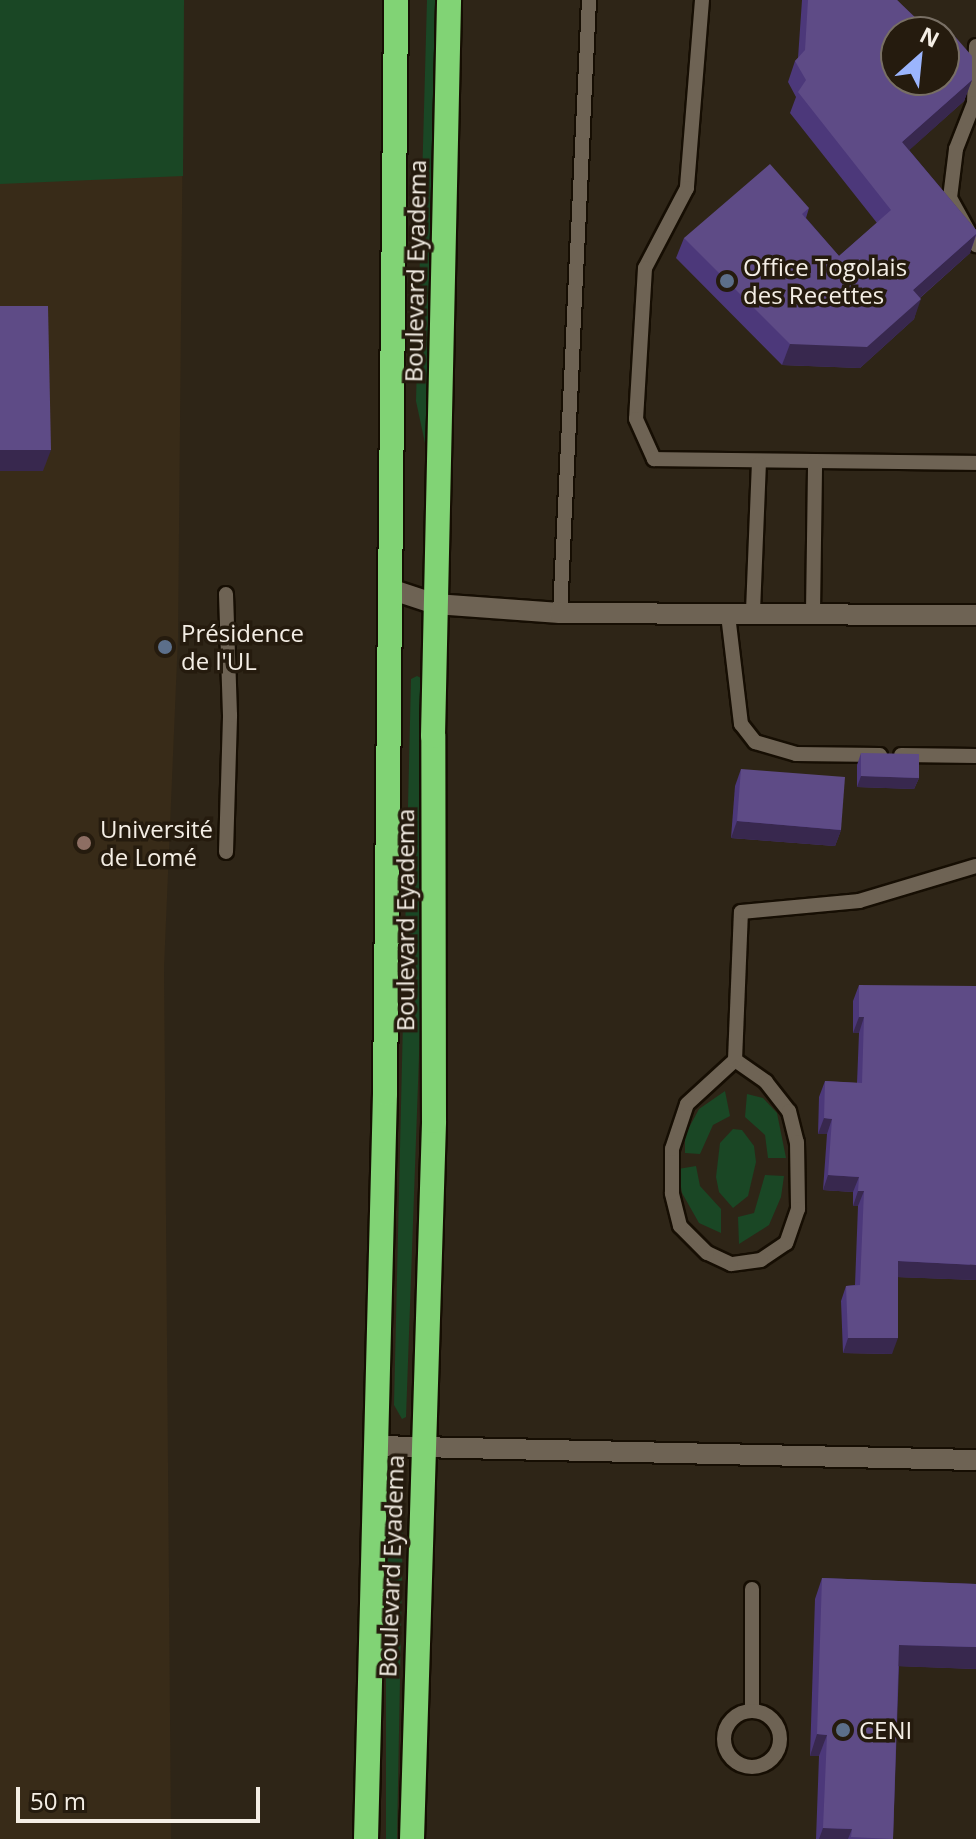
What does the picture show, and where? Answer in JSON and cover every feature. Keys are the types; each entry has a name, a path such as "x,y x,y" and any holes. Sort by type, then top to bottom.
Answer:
{"highway":[{"name":"Boulevard Eyadema","path":"366,1839 376,1446 390,589 396,0"},
{"name":"Boulevard Eyadema","path":"412,1839 434,1121 435,604 449,0"}],"street":[{"path":"390,589 435,604 560,613 728,615 753,611 976,615"},
{"path":"376,1446 976,1460"}],"lane":[{"path":"560,613 589,0"},
{"path":"702,0 687,188 645,268 636,419 654,459 759,464 815,461 976,463"},
{"path":"976,46 974,103 956,149 950,198 976,245"},
{"path":"813,612 815,461"},
{"path":"753,611 759,464"},
{"path":"226,594 230,715 226,852"},
{"path":"728,615 741,724 755,742 796,754 976,756"},
{"path":"735,1060 766,1082 789,1111 797,1142 798,1209 786,1243 761,1260 731,1264 707,1253 680,1226 672,1193 672,1149 687,1104 735,1060 741,912 859,901 976,866"},
{"path":"752,1589 752,1711"},
{"path":"752,1711 768,1716 780,1737 770,1760 747,1766 735,1762 723,1740 733,1717 752,1711"}],"shaded area":[{"name":"Université de Lomé","path":"0,0 184,0 178,637 164,968 171,1839 0,1839"}],"green space":[{"path":"0,0 184,0 183,176 0,184"},
{"path":"427,0 440,0 429,462 416,401"},
{"path":"417,676 425,680 423,945 406,1417 402,1419 394,1405 411,679"},
{"path":"725,1091 730,1116 713,1125 700,1154 685,1153 685,1135 699,1109"},
{"path":"747,1094 763,1098 777,1113 786,1158 768,1158 765,1135 745,1117"},
{"path":"733,1129 742,1130 754,1146 756,1162 748,1196 733,1208 719,1192 716,1177 720,1143"},
{"path":"696,1166 700,1186 721,1209 721,1233 699,1223 682,1193 678,1169"},
{"path":"765,1175 784,1176 781,1197 769,1225 739,1244 738,1217 754,1213"},
{"path":"397,1461 404,1464 397,1839 386,1839 386,1624 391,1466"}],"building":[{"path":"808,0 897,0 914,16 880,16 880,96 954,96 902,142 976,230 976,234 913,290 921,299 867,347 790,344 684,238 770,164 809,208 802,214 839,256 891,210 798,92 806,80 795,61 805,50"},
{"path":"960,42 972,56 972,80 960,91"},
{"path":"0,306 48,306 51,450 0,450"},
{"path":"861,753 919,754 919,778 861,776"},
{"path":"741,769 845,777 841,830 737,821"},
{"path":"859,985 976,986 976,1265 898,1261 898,1338 848,1338 846,1286 860,1285 864,1191 858,1191 859,1177 828,1175 832,1119 824,1118 825,1081 862,1083 864,1017 859,1017"},
{"path":"822,1578 976,1584 976,1647 899,1645 893,1839 851,1837 852,1829 823,1828 827,1735 817,1734"}],"place":[{"name":"Office Togolais des Recettes","path":"727,281"},
{"name":"Présidence de l'UL","path":"165,647"},
{"name":"Université de Lomé","path":"84,843"},
{"name":"CENI","path":"843,1730"}]}
